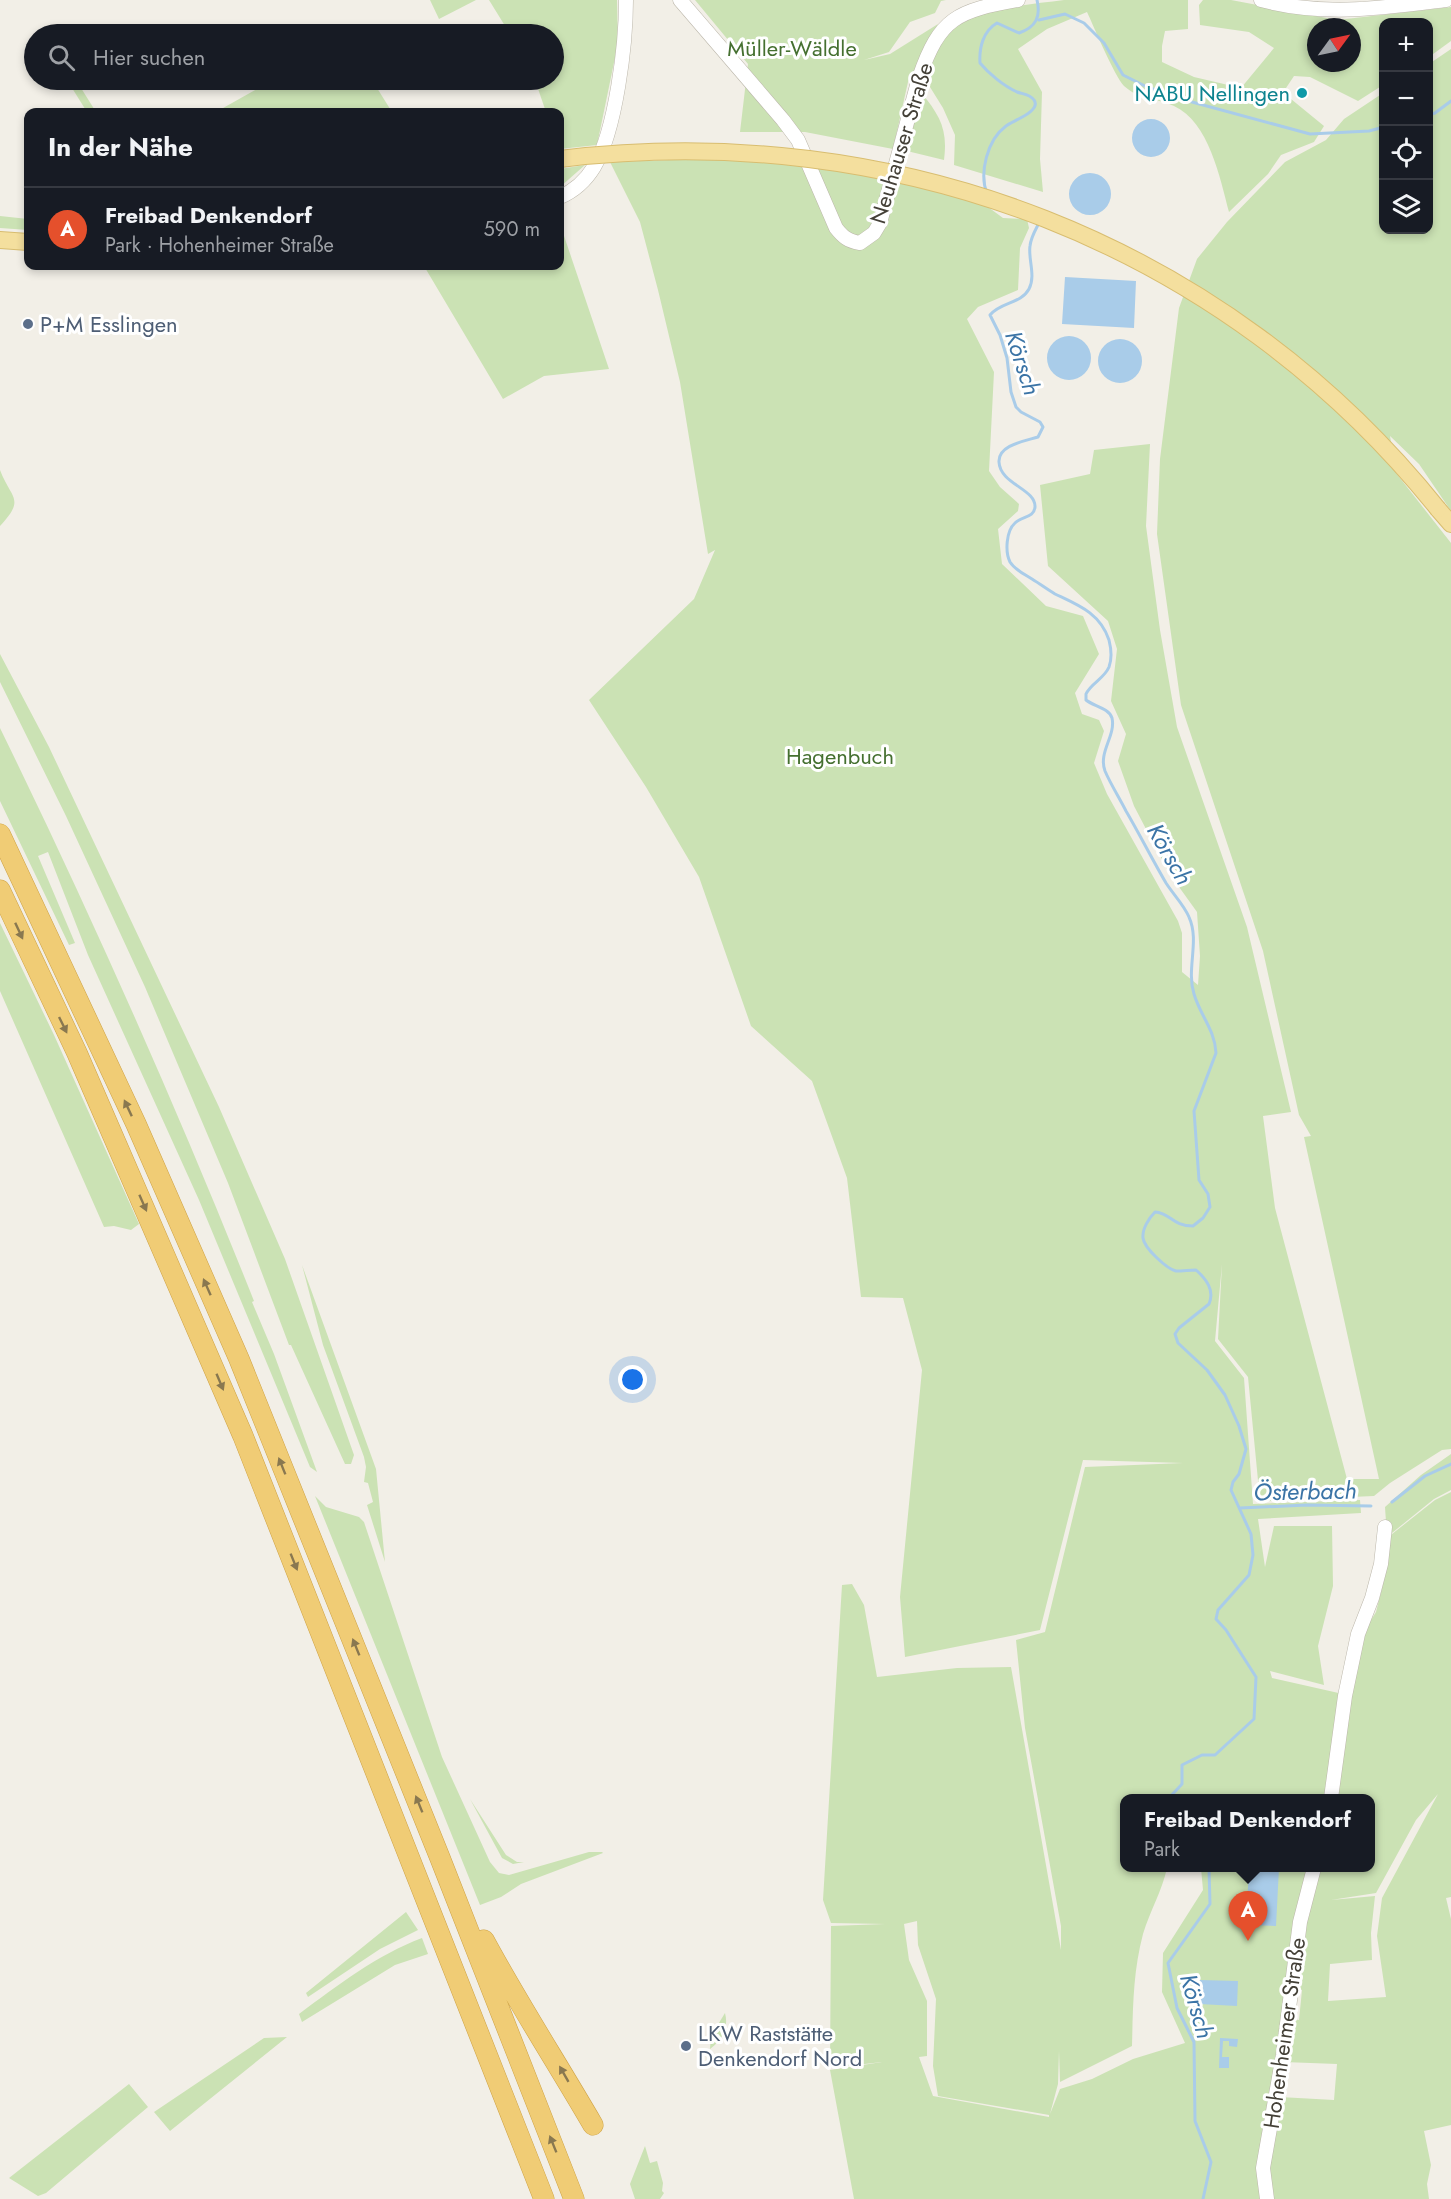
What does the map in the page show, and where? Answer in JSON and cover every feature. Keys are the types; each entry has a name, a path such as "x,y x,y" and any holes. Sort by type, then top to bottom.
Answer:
{"highway":[{"path":"0,834 136,1124 238,1359 440,1858 574,2199"},
{"path":"0,890 91,1085 243,1436 544,2199"},
{"path":"440,1858 512,1991 542,2037 593,2125"}],"main road":[{"path":"564,159 610,153 678,150 752,152 794,156 905,174 979,195 1036,215 1152,268 1256,334 1299,367 1367,428 1451,524"},
{"path":"0,240 24,242"}],"street":[{"path":"564,194 571,191 586,177 605,142 619,81 624,45 626,0"},
{"name":"Neuhauser Straße","path":"680,0 783,120 798,141 837,228 843,237 851,242 860,243 874,234 880,223 919,78 926,58 940,33 954,18 972,10 1018,0"},
{"path":"1261,0 1284,6 1344,11 1446,0"},
{"path":"1332,1794 1347,1686 1358,1634 1382,1564 1384,1527"},
{"name":"Hohenheimer Straße","path":"1267,2199 1263,2168 1283,2055 1300,1922 1313,1872"}],"green space":[{"path":"430,0 476,0 439,19"},
{"path":"489,0 617,0 618,43 597,145 564,149 564,108 545,108 538,90 564,90 564,24 504,24"},
{"name":"Müller-Wäldle","path":"695,0 946,0 941,1 935,13 910,22 889,52 864,60 890,54 938,24 908,82 893,149 805,132 740,132 748,64"},
{"path":"1064,0 1188,0 1188,29 1165,31 1162,62 1194,77 1241,88 1274,48 1249,32 1200,25 1199,5 1203,0 1231,0 1326,18 1307,18 1307,72 1361,72 1361,18 1355,18 1451,7 1451,41 1433,54 1433,18 1379,18 1379,88 1358,101 1310,77 1294,76 1286,88 1291,99 1324,126 1314,142 1281,155 1268,174 1229,212 1211,152 1196,125 1174,106 1142,97 1124,86 1110,63 1087,12 1047,29 1018,49 1042,92 1040,159 1043,192 954,165 955,135 943,108 925,79 944,36 969,19 1017,6"},
{"name":"Hagenbuch","path":"1451,49 1451,511 1419,464 1390,436 1396,473 1451,543 1451,1449 1442,1450 1390,1483 1374,1496 1260,1501 1248,1377 1218,1339 1222,1264 1215,1341 1244,1378 1253,1504 1360,1500 1361,1513 1258,1519 1265,1567 1274,1526 1332,1526 1333,1586 1318,1646 1324,1685 1270,1671 1272,1678 1343,1694 1326,1794 1120,1794 1120,1872 1166,1872 1143,1934 1137,1962 1132,2046 1060,2082 1059,2051 1058,2084 1050,2114 1060,2089 1092,2079 1133,2059 1185,2043 1162,1992 1163,1953 1203,1890 1201,1872 1310,1872 1263,2199 854,2199 830,2070 882,2062 830,2068 831,1926 885,1924 831,1923 823,1900 842,1585 852,1584 864,1605 877,1677 957,1668 1011,1667 1061,1950 1061,1926 1025,1728 1016,1640 1045,1632 1085,1467 1183,1463 1083,1460 1040,1630 905,1657 900,1597 922,1370 903,1298 861,1297 847,1178 812,1081 751,1026 699,877 646,787 589,700 694,599 715,550 708,554 680,382 640,222 610,162 761,157 919,179 988,207 1003,218 1027,219 1029,228 1020,248 1018,290 978,307 967,319 994,372 989,471 1000,487 1019,504 1018,511 998,529 1002,564 1046,606 1083,616 1099,654 1075,693 1082,714 1099,720 1104,731 1094,763 1107,794 1178,921 1182,933 1182,972 1198,985 1200,956 1197,912 1169,873 1134,806 1118,761 1126,734 1111,701 1117,649 1108,621 1048,566 1040,485 1090,474 1094,450 1150,444 1146,526 1160,630 1177,727 1247,927 1291,1112 1263,1116 1275,1208 1347,1479 1379,1479 1304,1137 1311,1136 1299,1115 1263,951 1181,705 1157,534 1160,459 1179,308 1197,259 1227,222 1285,162 1326,140 1344,119 1379,96 1379,234 1433,234 1433,61","holes":["917,1921 918,1945 936,1999 933,2066 938,2096 1049,2115 1049,2117 933,2096 919,2057 927,2056 927,2001 909,1960 904,1924"]},
{"path":"73,90 82,90 94,108 84,108"},
{"path":"255,90 378,90 390,108 223,108"},
{"path":"921,92 941,123 945,140 944,160 907,151"},
{"path":"585,165 564,183 564,168"},
{"path":"0,216 24,219 24,230 0,228"},
{"path":"564,236 609,369 544,376 503,399 426,270 564,270"},
{"path":"0,470 12,493 14,504 13,510 0,526"},
{"path":"0,654 49,747 219,1107 285,1259 354,1455 351,1464 345,1464 291,1345 289,1345 228,1183 145,987 66,816 0,682"},
{"path":"0,728 101,942 195,1157 254,1301 252,1302 274,1354 317,1472 310,1467 199,1200 88,955 48,852 38,856 75,943 69,945 0,801"},
{"path":"0,923 54,1035 139,1224 131,1230 114,1226 104,1227 0,991"},
{"path":"302,1265 376,1469 385,1562 367,1505 373,1502 368,1483 364,1482 366,1467 364,1457 323,1345"},
{"path":"1451,1454 1451,1490 1434,1499 1387,1537 1385,1507 1421,1475"},
{"path":"1451,1492 1451,1897 1446,1898 1451,1919 1451,2125 1424,2131 1431,2165 1427,2184 1429,2199 1270,2199 1269,2154 1280,2097 1334,2100 1337,2064 1284,2062 1291,2019 1299,2020 1302,1990 1294,1988 1317,1872 1375,1872 1375,1794 1335,1794 1343,1727 1365,1630 1376,1612 1385,1576 1387,1538 1435,1500","holes":["1438,1794 1382,1898 1377,1936 1386,1997 1328,2001 1330,1964 1372,1960 1371,1933 1375,1896 1331,1900 1376,1893 1416,1820"]},
{"path":"315,1496 326,1507 359,1517 364,1522 442,1757 490,1862 499,1873 509,1875 589,1852 603,1853 521,1884 501,1897 480,1905"},
{"path":"470,1799 506,1855 517,1862 524,1862 513,1864 502,1858"},
{"path":"406,1912 418,1930 380,1949 308,1997 306,1993"},
{"path":"422,1938 428,1954 395,1965 302,2022 299,2014 343,1982 389,1953"},
{"path":"725,2013 724,2033 710,2049 711,2036"},
{"path":"287,2037 170,2131 154,2112 264,2038"},
{"path":"129,2084 148,2107 46,2193 38,2196 9,2178"},
{"path":"645,2146 650,2163 657,2161 664,2193 660,2199 635,2199 630,2184"}],"water":[{"path":"1151,119 1164,125 1170,138 1164,151 1151,157 1138,151 1132,138 1138,125"},
{"path":"1090,173 1098,174 1105,179 1110,186 1110,202 1105,209 1098,214 1090,215 1082,214 1075,209 1070,202 1069,194 1070,186 1075,179 1082,174"},
{"path":"1065,277 1136,281 1134,328 1062,324"},
{"path":"1069,336 1084,343 1091,358 1084,373 1069,380 1054,373 1047,358 1054,343"},
{"path":"1120,339 1135,346 1142,361 1135,376 1120,383 1105,376 1098,361 1105,346"},
{"path":"1249,1872 1279,1872 1276,1926 1246,1925"},
{"path":"1200,1980 1238,1981 1237,2006 1199,2004"},
{"path":"1220,2038 1238,2039 1237,2047 1229,2046 1229,2041 1223,2041 1222,2057 1229,2057 1229,2068 1219,2068"}],"waterway":[{"name":"Körsch","path":"987,194 984,167 994,140 999,132 1030,112 1035,104 1030,96 1007,86 980,63 981,46 985,35 997,23 1019,33 1030,28 1038,16 1037,0"},
{"path":"1039,20 1065,14 1084,23 1104,43 1123,75 1147,87 1192,102 1310,134 1369,131 1379,128"},
{"path":"1433,114 1451,101"},
{"name":"Körsch","path":"1039,223 1030,246 1032,279 1029,289 1021,298 999,308 990,315 1000,335 1007,358 1011,392 1016,407 1040,422 1043,427 1038,437 1013,445 1003,451 1000,456 999,462 1005,476 1030,495 1035,507 1030,515 1012,527 1007,542 1008,558 1020,572 1094,616 1109,640 1111,654 1109,667 1088,690 1086,700 1108,712 1112,718 1112,731 1103,764 1105,771 1166,883 1189,917 1193,936 1192,984 1197,1002 1213,1037 1216,1053 1194,1111 1199,1180 1208,1194 1210,1207 1203,1218 1193,1226 1180,1224 1155,1212 1146,1224 1143,1238 1156,1258 1176,1271 1196,1270 1210,1289 1209,1304 1179,1328 1175,1334 1178,1343 1207,1370 1225,1395 1239,1426 1246,1449 1239,1474 1231,1490 1251,1534 1253,1555 1249,1575 1218,1610 1216,1619 1226,1630 1256,1677 1254,1719 1215,1755 1202,1755 1182,1765 1182,1784 1173,1794"},
{"name":"Österbach","path":"1392,1502 1425,1476 1451,1464"},
{"name":"Österbach","path":"1240,1508 1307,1505 1371,1506"},
{"name":"Körsch","path":"1203,2199 1211,2162 1195,2121 1194,2042 1177,2008 1168,1963 1210,1904 1209,1872"}],"place":[{"name":"NABU Nellingen","path":"1302,93"},
{"name":"P+M Esslingen","path":"28,324"},
{"name":"Freibad Denkendorf","path":"1248,1941"},
{"name":"LKW Raststätte Denkendorf Nord","path":"686,2046"}]}
